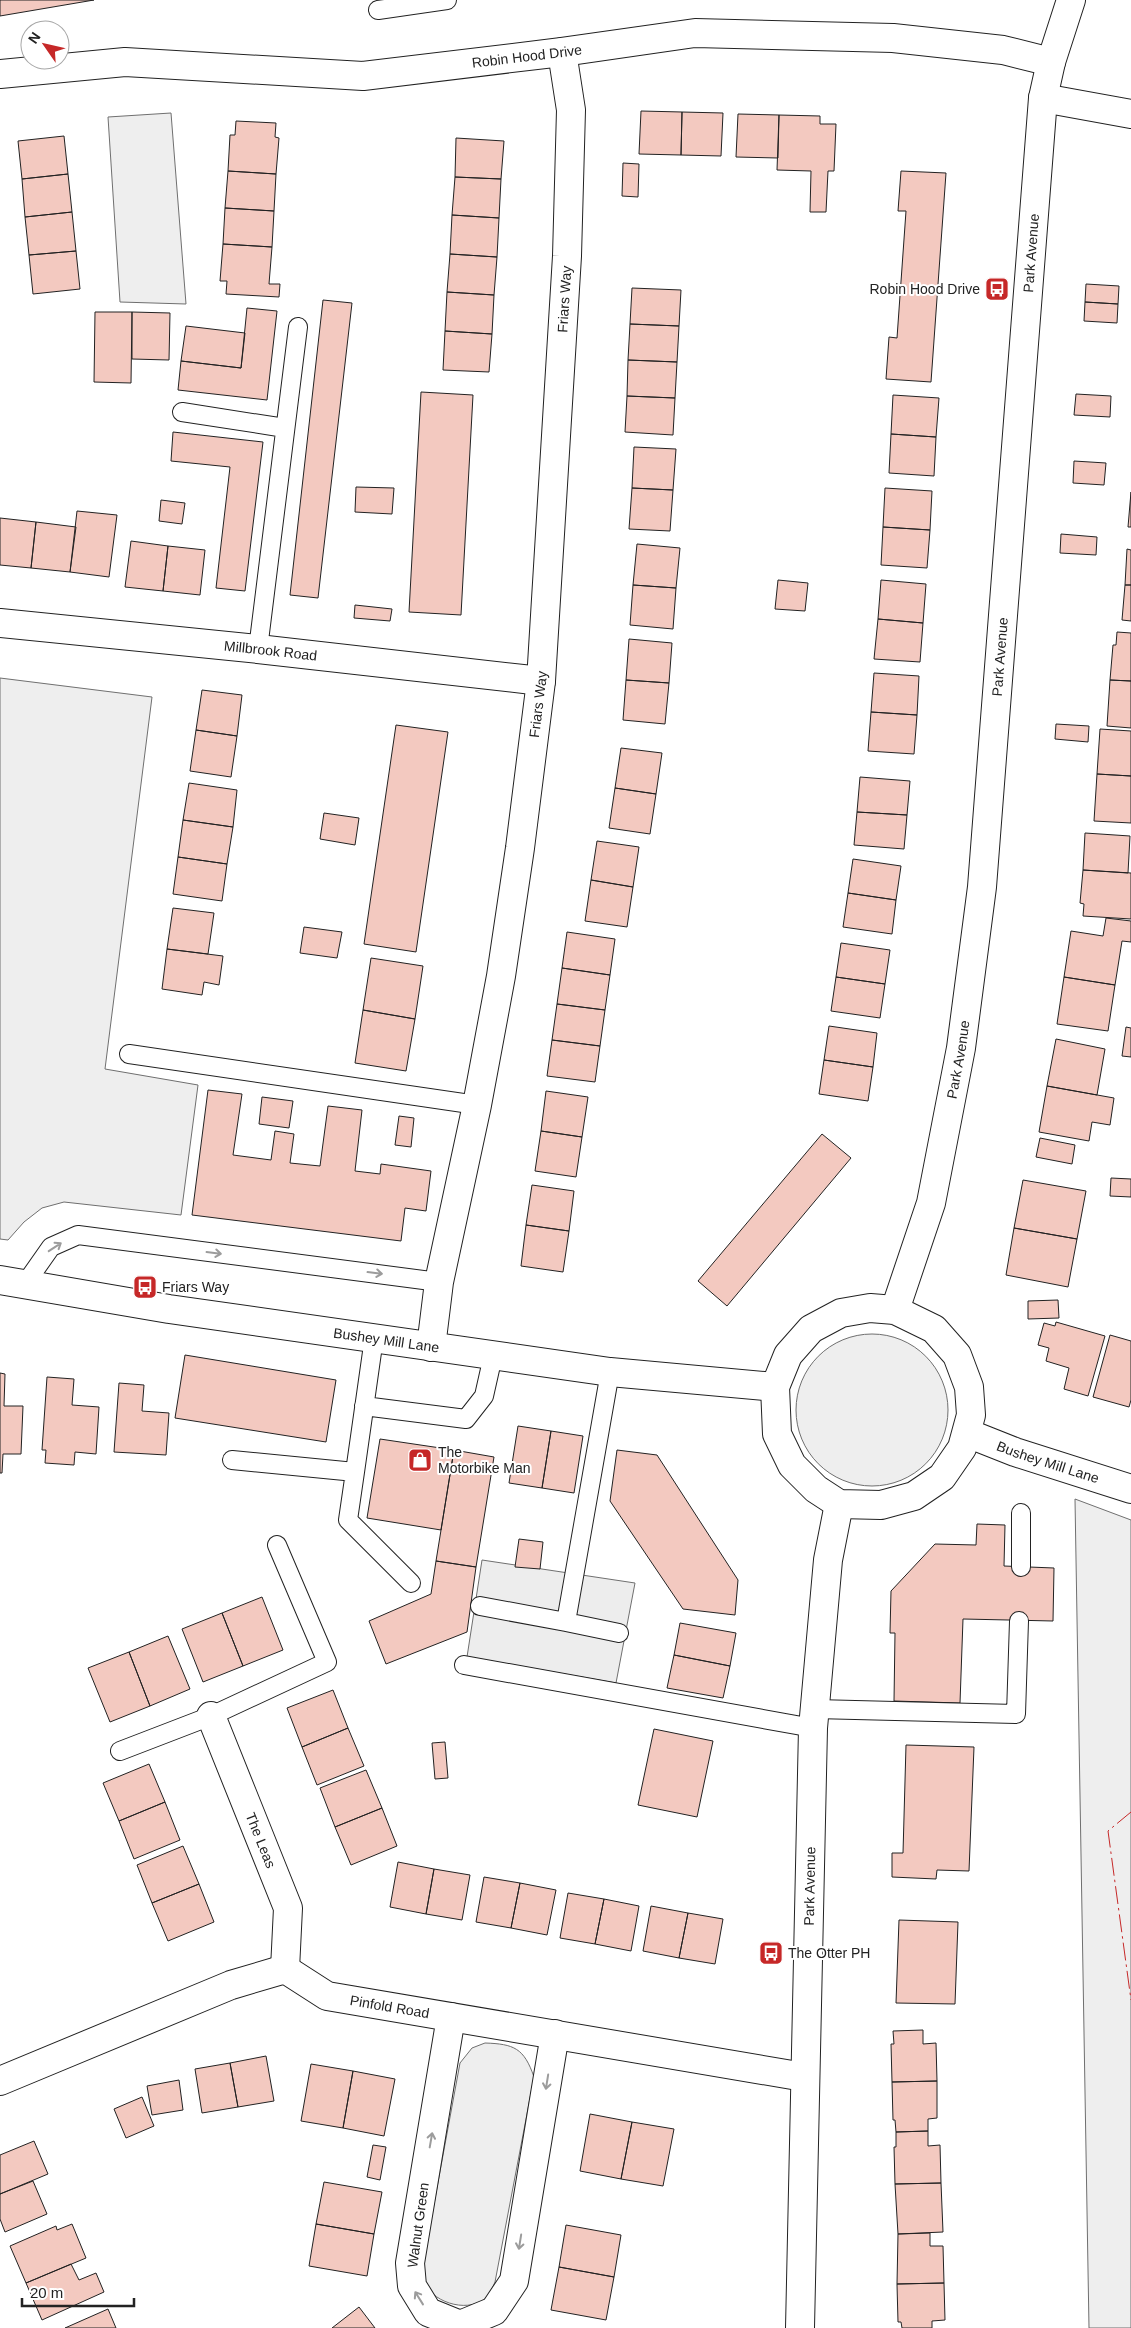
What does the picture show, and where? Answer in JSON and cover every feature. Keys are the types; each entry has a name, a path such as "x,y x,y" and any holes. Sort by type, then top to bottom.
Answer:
{"street":[{"name":"Park Avenue","path":"895,1310 931,1203 961,1048 981,896 1043,98 1071,0"},
{"name":"Robin Hood Drive","path":"0,74 125,62 363,76 562,52 695,33 893,38 1003,50 1052,62"},
{"name":"Friars Way","path":"431,1347 439,1282 477,1105 513,894 541,681 566,256 571,110 562,52"},
{"path":"1043,98 1131,114"},
{"name":"Millbrook Road","path":"0,623 258,649 541,681"},
{"name":"Bushey Mill Lane","path":"13,1282 169,1309 493,1356 610,1372 775,1387"},
{"path":"870,1308 895,1310 934,1329 957,1354 970,1387 971,1415 962,1448 942,1477 914,1496 881,1505 839,1504 816,1489 792,1465 777,1434 775,1387 788,1355 811,1329 841,1313 870,1308"},
{"name":"Bushey Mill Lane","path":"967,1433 1015,1452 1131,1489"},
{"name":"Park Avenue","path":"800,2328 804,2077 814,1718 828,1560 839,1504"},
{"name":"The Leas","path":"211,1716 288,1908 285,1969"},
{"path":"0,2081 231,1985 285,1969"},
{"name":"Pinfold Road","path":"285,1969 327,1996 804,2077"},
{"name":"Walnut Green","path":"451,2018 410,2263 412,2286 428,2312 459,2326 494,2311 514,2281 555,2034"}],"lane":[{"path":"378,10 447,0"},
{"path":"258,649 298,327"},
{"path":"182,412 285,428"},
{"path":"129,1054 477,1105"},
{"path":"13,1282 51,1247 78,1235 439,1282"},
{"path":"374,1338 348,1520 411,1583"},
{"path":"364,1406 466,1419 484,1396 493,1356"},
{"path":"566,1622 610,1372"},
{"path":"232,1460 355,1472"},
{"path":"1020,1567 1021,1513"},
{"path":"120,1751 211,1716 328,1662 277,1545"},
{"path":"480,1606 619,1633"},
{"path":"464,1665 814,1718 1016,1714 1019,1621"}],"shaded area":[{"path":"171,113 186,304 120,302 108,117"},
{"path":"0,678 152,697 105,1069 198,1085 181,1215 64,1202 42,1208 24,1222 8,1240 0,1239"},
{"path":"872,1334 887,1335 901,1340 926,1356 942,1381 947,1395 947,1425 942,1439 926,1464 901,1480 887,1485 872,1486 857,1485 843,1480 818,1464 802,1439 797,1425 796,1410 797,1395 802,1381 818,1356 843,1340 857,1335"},
{"path":"1075,1499 1131,1520 1131,2328 1089,2328"},
{"path":"482,1560 635,1583 616,1683 467,1657"},
{"path":"485,2043 503,2045 517,2050 526,2060 534,2077 495,2282 489,2295 481,2301 472,2305 463,2305 445,2301 430,2291 424,2282 422,2269 460,2063 472,2048"}],"building":[{"path":"0,0 94,0 0,16"},
{"path":"641,111 682,112 681,155 639,154"},
{"path":"682,112 723,113 721,156 681,155"},
{"path":"738,114 779,115 778,158 736,157"},
{"path":"779,115 820,116 820,124 836,124 834,171 828,171 826,212 810,212 811,171 777,170"},
{"path":"236,121 276,123 275,137 279,138 276,174 228,171 230,135 235,135"},
{"path":"64,136 68,174 22,179 18,141"},
{"path":"456,138 504,141 501,179 455,177"},
{"path":"623,163 639,164 638,197 622,196"},
{"path":"228,171 276,174 274,211 225,208"},
{"path":"901,171 946,173 931,382 886,379 889,337 897,338 906,211 898,211"},
{"path":"68,174 72,212 25,217 22,179"},
{"path":"455,177 501,179 499,218 452,215"},
{"path":"225,208 274,211 272,247 223,244"},
{"path":"72,212 76,251 29,255 25,217"},
{"path":"452,215 499,218 497,257 450,254"},
{"path":"223,244 272,247 269,284 280,284 279,297 226,294 227,281 220,281"},
{"path":"76,251 80,289 33,294 29,255"},
{"path":"450,254 497,257 494,295 447,292"},
{"path":"1086,284 1119,286 1118,304 1085,302"},
{"path":"632,288 681,290 679,326 630,324"},
{"path":"447,292 494,295 492,334 445,331"},
{"path":"323,300 352,303 318,598 290,595"},
{"path":"1085,302 1118,304 1117,323 1084,321"},
{"path":"247,308 277,311 267,400 178,390 181,361 241,368"},
{"path":"95,312 132,312 131,383 94,382"},
{"path":"132,312 170,313 169,360 132,359"},
{"path":"630,324 679,326 677,362 628,360"},
{"path":"186,326 245,333 241,368 181,361"},
{"path":"445,331 492,334 489,372 443,370"},
{"path":"628,360 677,362 675,398 627,396"},
{"path":"421,392 473,395 461,615 409,612"},
{"path":"1076,394 1111,396 1110,417 1074,415"},
{"path":"893,395 939,398 936,437 891,434"},
{"path":"627,396 675,398 673,435 625,432"},
{"path":"173,432 263,442 245,591 216,588 230,467 171,461"},
{"path":"891,434 936,437 934,476 889,473"},
{"path":"634,447 676,449 673,490 632,488"},
{"path":"1074,461 1106,463 1104,485 1073,483"},
{"path":"356,487 394,488 392,514 355,512"},
{"path":"632,488 673,490 670,531 629,529"},
{"path":"885,488 932,491 930,530 883,527"},
{"path":"1131,492 1131,527 1128,527"},
{"path":"161,500 185,503 182,524 159,521"},
{"path":"77,511 117,515 109,577 70,572"},
{"path":"0,518 36,522 31,568 0,565"},
{"path":"36,522 76,527 70,572 31,568"},
{"path":"883,527 930,530 927,568 881,565"},
{"path":"1061,534 1097,537 1096,555 1060,553"},
{"path":"131,541 168,546 163,591 125,587"},
{"path":"637,544 680,548 676,588 633,585"},
{"path":"168,546 205,550 200,595 163,591"},
{"path":"1127,549 1131,550 1131,585 1125,585"},
{"path":"778,580 808,583 805,611 775,609"},
{"path":"881,580 926,584 923,623 878,619"},
{"path":"633,585 676,588 673,629 630,625"},
{"path":"1125,585 1131,585 1131,621 1122,620"},
{"path":"355,605 392,609 390,621 354,618"},
{"path":"878,619 923,623 920,662 874,659"},
{"path":"1117,632 1131,633 1131,681 1110,680 1113,645 1116,645"},
{"path":"629,639 672,643 669,683 626,680"},
{"path":"874,673 919,676 917,715 871,712"},
{"path":"626,680 669,683 665,724 623,720"},
{"path":"1110,680 1131,681 1131,728 1107,726"},
{"path":"202,690 242,695 237,736 196,730"},
{"path":"871,712 917,715 914,754 868,751"},
{"path":"1056,724 1089,726 1088,742 1055,739"},
{"path":"396,725 448,732 416,952 364,944"},
{"path":"1100,729 1131,731 1131,776 1097,774"},
{"path":"196,730 237,736 231,777 190,771"},
{"path":"621,748 662,753 656,794 615,788"},
{"path":"1097,774 1131,776 1131,823 1094,821"},
{"path":"860,777 910,781 907,815 857,812"},
{"path":"189,783 237,790 233,827 183,820"},
{"path":"615,788 656,794 650,834 609,828"},
{"path":"857,812 907,815 904,849 854,845"},
{"path":"324,813 359,818 355,845 320,839"},
{"path":"183,820 233,827 227,864 178,857"},
{"path":"1085,833 1130,836 1128,873 1083,870"},
{"path":"597,841 639,847 633,887 591,880"},
{"path":"178,857 227,864 222,901 173,894"},
{"path":"853,859 901,866 896,900 848,893"},
{"path":"1083,870 1131,873 1131,919 1083,916 1084,904 1080,903"},
{"path":"591,880 633,887 627,927 585,921"},
{"path":"848,893 896,900 892,934 843,927"},
{"path":"173,908 214,913 208,954 167,949"},
{"path":"1106,918 1131,921 1131,942 1122,941 1115,985 1064,977 1071,931 1103,936"},
{"path":"304,927 342,932 337,958 300,953"},
{"path":"567,932 615,939 610,975 562,968"},
{"path":"841,943 890,950 885,984 836,977"},
{"path":"167,949 223,956 219,985 204,982 202,995 162,989"},
{"path":"371,958 423,966 415,1019 363,1010"},
{"path":"562,968 610,975 605,1010 557,1004"},
{"path":"836,977 885,984 880,1018 831,1011"},
{"path":"1064,977 1115,985 1108,1031 1057,1024"},
{"path":"557,1004 605,1010 600,1046 552,1040"},
{"path":"363,1010 415,1019 406,1071 355,1063"},
{"path":"829,1026 877,1033 873,1067 824,1060"},
{"path":"1126,1027 1131,1028 1131,1057 1122,1056"},
{"path":"1056,1039 1105,1049 1097,1095 1047,1086"},
{"path":"552,1040 600,1046 595,1082 547,1076"},
{"path":"824,1060 873,1067 868,1101 819,1094"},
{"path":"1047,1086 1114,1098 1110,1125 1092,1122 1089,1141 1039,1132"},
{"path":"208,1090 242,1094 233,1155 271,1160 275,1131 294,1134 290,1163 320,1166 328,1106 362,1110 355,1171 380,1174 381,1164 431,1171 426,1211 405,1208 401,1241 192,1215"},
{"path":"546,1091 588,1097 582,1137 541,1131"},
{"path":"262,1097 293,1101 289,1128 259,1124"},
{"path":"399,1116 414,1118 411,1147 395,1145"},
{"path":"541,1131 582,1137 576,1177 535,1171"},
{"path":"822,1134 851,1158 727,1306 698,1281"},
{"path":"1040,1138 1075,1145 1072,1164 1036,1157"},
{"path":"1111,1178 1131,1179 1131,1197 1110,1196"},
{"path":"1023,1180 1086,1191 1077,1239 1014,1228"},
{"path":"532,1185 574,1191 569,1231 526,1225"},
{"path":"526,1225 569,1231 563,1272 521,1266"},
{"path":"1014,1228 1077,1239 1068,1287 1006,1275"},
{"path":"1058,1300 1059,1318 1028,1319 1028,1301"},
{"path":"1056,1322 1105,1336 1088,1396 1064,1389 1069,1368 1046,1361 1049,1348 1038,1345 1044,1323 1055,1326"},
{"path":"1110,1335 1131,1341 1131,1400 1129,1407 1093,1397"},
{"path":"185,1355 336,1380 326,1442 175,1418"},
{"path":"0,1373 5,1374 4,1406 23,1406 21,1454 3,1454 2,1473 0,1473"},
{"path":"47,1377 74,1379 72,1405 99,1407 96,1454 75,1452 74,1465 45,1463 46,1450 42,1450"},
{"path":"119,1383 144,1385 142,1411 169,1413 166,1455 114,1452"},
{"path":"518,1426 551,1431 542,1488 509,1483"},
{"path":"551,1431 583,1436 574,1493 542,1488"},
{"path":"380,1439 454,1450 441,1530 367,1518"},
{"path":"454,1450 494,1457 476,1567 436,1561"},
{"path":"617,1450 657,1455 738,1580 735,1615 683,1609 610,1501"},
{"path":"977,1524 1005,1525 1004,1566 1054,1568 1053,1621 963,1619 960,1703 894,1701 895,1633 890,1633 891,1591 935,1544 976,1545"},
{"path":"519,1539 543,1542 540,1569 515,1567"},
{"path":"436,1561 476,1567 467,1632 386,1664 369,1621 431,1594"},
{"path":"262,1597 283,1650 243,1666 222,1613"},
{"path":"222,1613 243,1666 203,1682 182,1629"},
{"path":"680,1623 736,1633 730,1666 674,1655"},
{"path":"168,1636 190,1689 150,1706 129,1652"},
{"path":"129,1652 150,1706 110,1722 88,1668"},
{"path":"674,1655 730,1666 723,1698 667,1688"},
{"path":"333,1690 348,1728 302,1747 287,1708"},
{"path":"348,1728 364,1766 317,1785 302,1747"},
{"path":"654,1729 713,1741 697,1817 638,1805"},
{"path":"445,1742 448,1778 435,1779 432,1743"},
{"path":"906,1745 974,1747 969,1871 937,1870 936,1879 892,1877 892,1853 903,1853"},
{"path":"149,1764 165,1802 119,1821 103,1783"},
{"path":"366,1770 382,1808 335,1827 320,1788"},
{"path":"165,1802 180,1840 134,1859 119,1821"},
{"path":"382,1808 397,1846 351,1865 335,1827"},
{"path":"183,1846 199,1884 152,1903 137,1865"},
{"path":"398,1862 434,1869 426,1914 390,1907"},
{"path":"434,1869 470,1875 462,1920 426,1914"},
{"path":"484,1877 520,1883 511,1928 476,1922"},
{"path":"520,1883 556,1890 547,1935 511,1928"},
{"path":"199,1884 214,1922 168,1941 152,1903"},
{"path":"568,1893 604,1899 595,1944 560,1938"},
{"path":"604,1899 639,1906 631,1951 595,1944"},
{"path":"651,1906 688,1913 679,1958 643,1951"},
{"path":"688,1913 723,1919 715,1964 679,1958"},
{"path":"899,1920 958,1922 955,2004 896,2003"},
{"path":"923,2030 923,2044 936,2043 937,2081 892,2082 891,2044 894,2044 893,2031"},
{"path":"266,2056 274,2101 238,2107 230,2063"},
{"path":"230,2063 238,2107 202,2113 195,2069"},
{"path":"311,2064 353,2071 343,2128 301,2121"},
{"path":"353,2071 395,2079 384,2136 343,2128"},
{"path":"179,2080 183,2110 152,2115 147,2086"},
{"path":"937,2081 937,2118 928,2119 928,2131 896,2132 895,2120 893,2120 892,2082"},
{"path":"142,2097 154,2126 126,2138 114,2109"},
{"path":"590,2114 632,2122 621,2179 580,2171"},
{"path":"632,2122 674,2129 663,2186 621,2179"},
{"path":"928,2131 928,2146 940,2145 941,2183 895,2184 894,2147 896,2147 896,2132"},
{"path":"34,2141 48,2174 0,2194 0,2155"},
{"path":"373,2145 386,2147 380,2180 367,2177"},
{"path":"33,2181 47,2214 5,2232 0,2219 0,2194"},
{"path":"324,2182 382,2192 374,2234 316,2224"},
{"path":"941,2183 943,2232 898,2234 895,2184"},
{"path":"72,2224 86,2258 26,2283 10,2246 56,2226 57,2230"},
{"path":"316,2224 374,2234 367,2276 309,2266"},
{"path":"566,2225 621,2235 614,2277 559,2267"},
{"path":"930,2233 930,2246 943,2246 944,2283 897,2284 898,2234"},
{"path":"71,2264 79,2280 96,2273 104,2292 42,2320 26,2283"},
{"path":"559,2267 614,2277 606,2320 551,2310"},
{"path":"944,2283 945,2320 932,2321 932,2328 902,2328 901,2322 898,2322 897,2284"},
{"path":"359,2307 375,2328 332,2328"},
{"path":"108,2309 116,2328 65,2328"}],"power":[{"path":"1131,1812 1108,1831 1131,2000"}],"place":[{"name":"Robin Hood Drive","path":"997,289"},
{"name":"Friars Way","path":"145,1287"},
{"name":"The Motorbike Man","path":"420,1460"},
{"name":"The Otter PH","path":"771,1953"}]}
